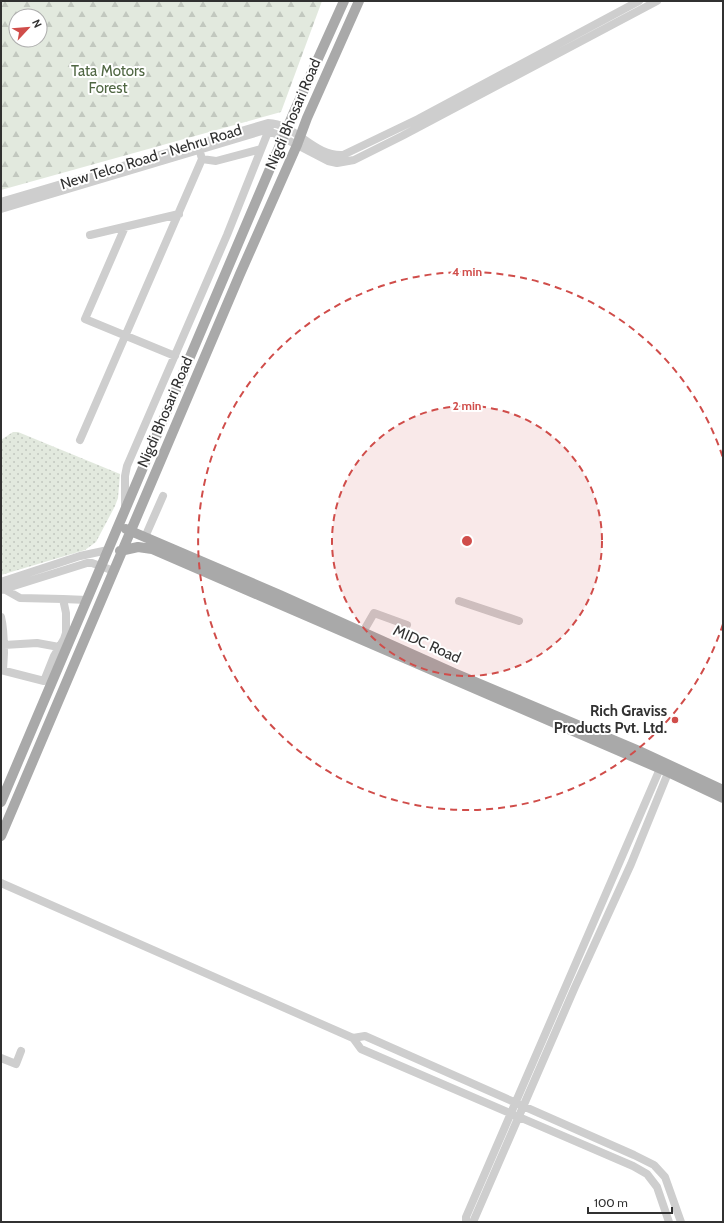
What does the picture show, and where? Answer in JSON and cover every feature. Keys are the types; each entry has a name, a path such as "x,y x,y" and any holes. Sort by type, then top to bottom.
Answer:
{"main road":[{"name":"Nigdi Bhosari Road","path":"1,802 68,636 87,600 102,566 240,240 344,1"},
{"name":"Nigdi Bhosari Road","path":"1,836 240,274 359,1"},
{"name":"MIDC Road","path":"118,526 363,632 406,656"},
{"path":"108,550 122,551 138,547 152,549 723,790"},
{"path":"666,767 723,798"}],"street":[{"path":"298,141 329,154 343,155 418,120 639,1"},
{"path":"124,512 125,476 127,466 227,235 270,127 286,133 328,161 337,163 354,160 409,133 657,1"},
{"name":"New Telco Road - Nehru Road","path":"1,202 80,182 199,147 260,125 270,127"},
{"path":"80,440 202,159 199,147"},
{"path":"202,159 216,161 260,149"},
{"name":"New Telco Road - Nehru Road","path":"1,209 80,182"},
{"path":"90,235 178,214"},
{"path":"125,227 85,320 175,356"},
{"path":"227,235 240,240"},
{"path":"145,537 163,496"},
{"path":"2,587 80,556 108,550"},
{"path":"2,587 92,563 114,571"},
{"path":"2,587 20,598 87,600"},
{"path":"1,617 4,628 2,670 44,681 54,656 68,636 63,599"},
{"path":"459,601 519,621"},
{"path":"363,632 374,613 407,625"},
{"path":"3,651 37,643 59,647"},
{"path":"466,1222 466,1217 511,1112 622,860 666,767"},
{"path":"473,1222 575,987 631,864 666,767"},
{"path":"1,883 353,1038 361,1048 511,1112 638,1169 647,1174 657,1187 670,1222"},
{"path":"353,1038 365,1036 654,1165 665,1177 681,1222"},
{"path":"1,1058 16,1064 21,1051"},
{"path":"638,1169 643,1159"}],"green space":[{"name":"Tata Motors Forest","path":"1,1 322,1 281,112 1,190"},
{"path":"13,432 18,432 120,474 118,498 96,542 85,550 1,575 1,440"}],"place":[{"name":"Rich Graviss Products Pvt. Ltd.","path":"675,720"}]}
